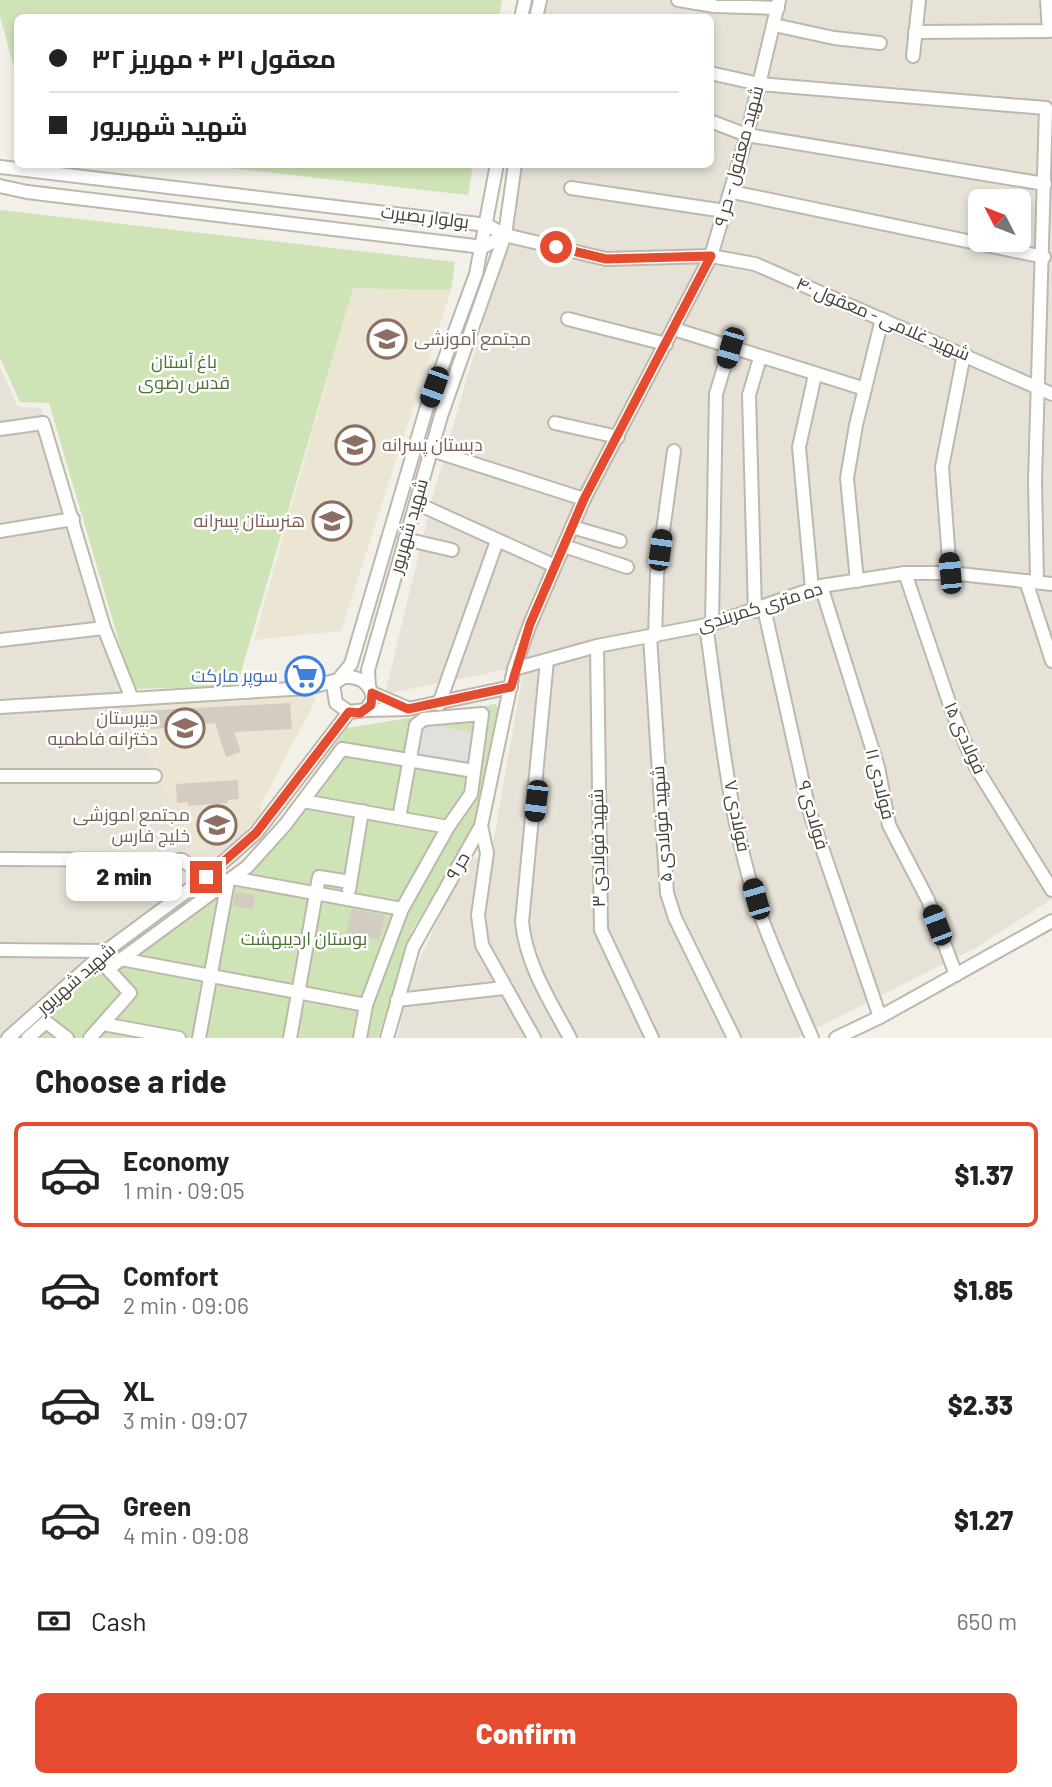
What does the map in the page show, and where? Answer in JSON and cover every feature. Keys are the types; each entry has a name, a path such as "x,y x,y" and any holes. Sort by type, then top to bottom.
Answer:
{"street":[{"path":"678,0 715,6 778,4"},
{"path":"912,56 919,0"},
{"path":"915,32 1049,31 1047,0"},
{"name":"شهید معقول - حر ۹","path":"511,687 514,669 584,499 711,256 732,192 778,4"},
{"path":"774,25 834,38 880,43"},
{"path":"714,74 759,83 1046,108 1044,257 1031,581 1052,662"},
{"path":"714,123 747,135 1045,184"},
{"name":"بولوار بصیرت","path":"0,167 487,225 505,235"},
{"name":"شهید شهریور","path":"338,680 351,664 426,410 476,274 496,168"},
{"name":"شهید شهریور","path":"370,690 368,670 431,450 505,235 514,168"},
{"path":"111,203 113,181"},
{"name":"بولوار بصیرت","path":"0,186 111,203 483,247 505,235"},
{"path":"571,188 725,211"},
{"path":"732,192 1044,257"},
{"name":"شهید غلامی - معقول ۴۰","path":"505,235 606,259 711,256 755,264 1052,394"},
{"path":"857,580 847,478 882,319"},
{"path":"568,320 666,344"},
{"path":"674,329 865,390"},
{"name":"فولادی ۷","path":"730,348 716,394 709,624 723,748 746,860 762,918 812,1038"},
{"path":"950,573 942,467 964,354"},
{"name":"فولادی ۹","path":"760,358 749,395 759,609 809,810 880,1017"},
{"name":"فولادی ۱۱","path":"815,375 799,447 816,588 878,767 889,825 928,900 956,975"},
{"path":"0,429 43,423 104,628 132,699"},
{"path":"555,423 618,437"},
{"path":"431,450 584,499"},
{"name":"شهید فولادی ۵","path":"674,451 657,574 653,636 667,893 675,918 734,1038"},
{"path":"416,503 555,566"},
{"path":"0,531 73,519"},
{"path":"572,527 620,541"},
{"path":"405,540 452,550"},
{"path":"439,704 465,622 497,541"},
{"path":"564,546 627,568"},
{"name":"ده متری کمربندی","path":"514,669 597,646 709,624 816,588 857,580 905,573 950,573 1052,584"},
{"name":"فولادی ۱۵","path":"905,573 951,711 974,764 1052,890"},
{"path":"0,640 104,628"},
{"name":"شهید فولادی ۳","path":"597,646 601,930 652,1038"},
{"path":"547,660 522,922 523,941 534,970 570,1038"},
{"path":"0,707 307,688 356,677 370,690 408,709"},
{"path":"338,680 333,684 333,697 339,707 349,712 408,709 511,687"},
{"name":"حر ۹","path":"387,1038 413,947 481,826 511,687"},
{"path":"307,688 333,697"},
{"path":"366,710 371,705 370,690"},
{"name":"شهید شهریور","path":"7,1035 106,951 206,877 256,833 349,712"},
{"path":"360,1038 366,1005 402,908 448,827 471,793 482,714 424,719 415,725 399,818"},
{"path":"93,1037 130,993 108,969 247,867 303,801 342,749 474,771"},
{"path":"0,776 156,776"},
{"path":"303,801 448,827"},
{"path":"347,899 362,811"},
{"path":"481,826 487,853 478,915 482,944 534,1038"},
{"path":"0,859 182,860 206,877"},
{"path":"290,1038 319,877 350,882"},
{"path":"230,879 402,908"},
{"path":"199,1038 230,879"},
{"path":"836,1038 880,1017 1052,921"},
{"path":"0,950 106,951"},
{"path":"121,959 366,1005"},
{"path":"397,1000 505,988"},
{"path":"28,1038 46,1022 67,1038"},
{"path":"103,1024 179,1038"}],"shaded area":[{"path":"543,0 1052,0 1052,899 977,947 797,1038 397,1038 411,978 468,856 490,861 524,666 385,694 432,499 513,219 521,168 714,168 714,14 541,14"},
{"path":"353,287 451,290 341,631 254,640"},
{"path":"0,367 18,407 41,408 128,707 316,697 242,837 101,956 14,1038 0,1038"},
{"path":"306,694 313,697 311,709 260,806 262,814 230,845 194,853 125,705 223,698 225,703"},
{"path":"426,724 476,733 469,766 414,755 419,730"}],"green space":[{"path":"0,0 502,0 500,14 14,14 14,68 0,16"},
{"path":"229,168 472,168 468,195"},
{"name":"باغ آستان قدس رضوی","path":"0,210 455,262 451,290 353,288 237,686 133,689 49,403 20,402 0,358"},
{"name":"بوستان اردیبهشت","path":"496,704 499,713 474,826 411,932 378,1038 21,1038 95,972 246,859 279,823 347,728"}],"building":[{"path":"290,703 292,729 234,732 241,752 226,757 215,723 143,730 141,711"},
{"path":"238,780 239,799 228,800 228,803 188,806 188,802 177,803 176,784"},
{"path":"235,892 255,895 253,909 233,906"},
{"path":"352,909 385,915 379,940 346,933"}],"place":[{"name":"مجتمع آموزشی","path":"387,339"},
{"name":"دبستان پسرانه","path":"355,445"},
{"name":"هنرستان پسرانه","path":"332,521"},
{"name":"سوپر مارکت","path":"305,676"},
{"name":"دبیرستان دخترانه فاطمیه","path":"185,728"},
{"name":"مجتمع اموزشی خلیج فارس","path":"217,825"}],"route":[{"path":"206,877 256,833 349,712 360,713 371,705 372,693 408,709 511,687 514,669 530,624 584,499 711,256 606,259 556,247"}]}
